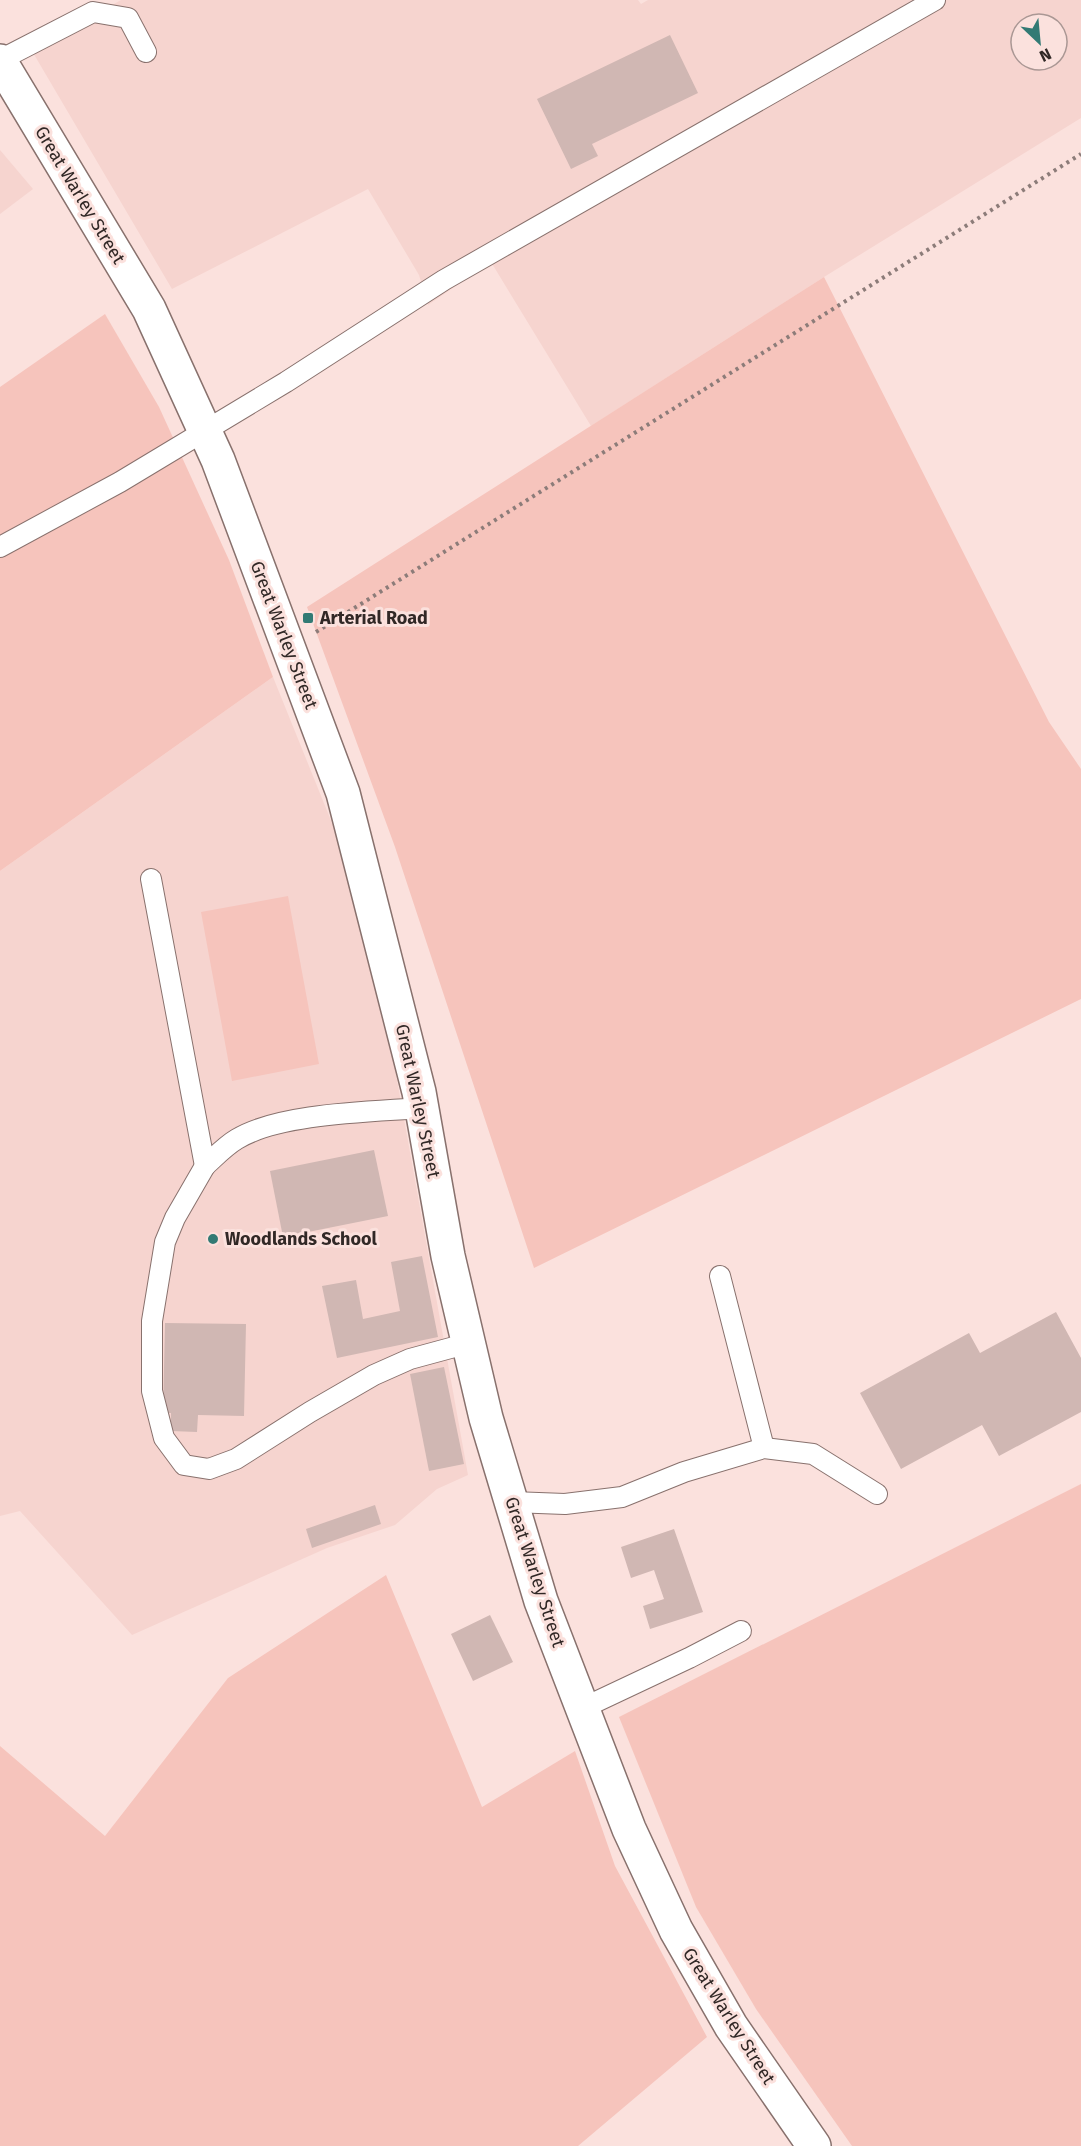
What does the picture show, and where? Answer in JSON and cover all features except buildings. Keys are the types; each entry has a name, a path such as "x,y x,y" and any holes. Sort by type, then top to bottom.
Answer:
{"main road":[{"name":"Great Warley Street","path":"0,61 149,309 205,430 343,792 422,1108 448,1256 486,1418 541,1600 629,1828 676,1930 731,2026 814,2146"}],"lane":[{"path":"0,547 120,482 286,382 444,280 935,0"},
{"path":"0,61 93,12 128,18 146,52"},
{"path":"151,879 205,1166"},
{"path":"422,1108 326,1116 272,1125 237,1139 205,1166 175,1218 165,1242 152,1321 152,1391 164,1438 184,1465 209,1469 236,1459 374,1375 410,1359 469,1343"},
{"path":"720,1276 764,1448"},
{"path":"512,1502 565,1504 622,1497 684,1472 764,1448 813,1454 878,1494"},
{"path":"583,1708 741,1631"}],"path":[{"path":"289,648 1081,154"}],"shaded area":[{"path":"121,0 638,0 641,4 648,0 1081,0 1081,118 824,277 591,426 491,262 428,305 419,275 368,189 172,289 32,51"},
{"path":"0,150 33,189 0,214"},
{"path":"824,277 1049,722 1081,769 1081,999 534,1268 395,847 307,607"},
{"path":"105,314 159,407 229,560 273,677 0,871 0,387"},
{"name":"Woodlands School","path":"273,677 355,880 383,1002 468,1475 437,1489 395,1525 327,1548 132,1635 20,1511 0,1516 0,871"},
{"path":"288,896 319,1064 232,1081 201,912"},
{"path":"1081,1484 1081,2146 852,2146 756,2009 696,1907 619,1717"},
{"path":"386,1575 482,1807 575,1751 615,1866 707,2037 578,2146 0,2146 0,1746 105,1836 228,1678"}],"place":[{"name":"Arterial Road","path":"308,618"},
{"name":"Woodlands School","path":"213,1239"}]}
